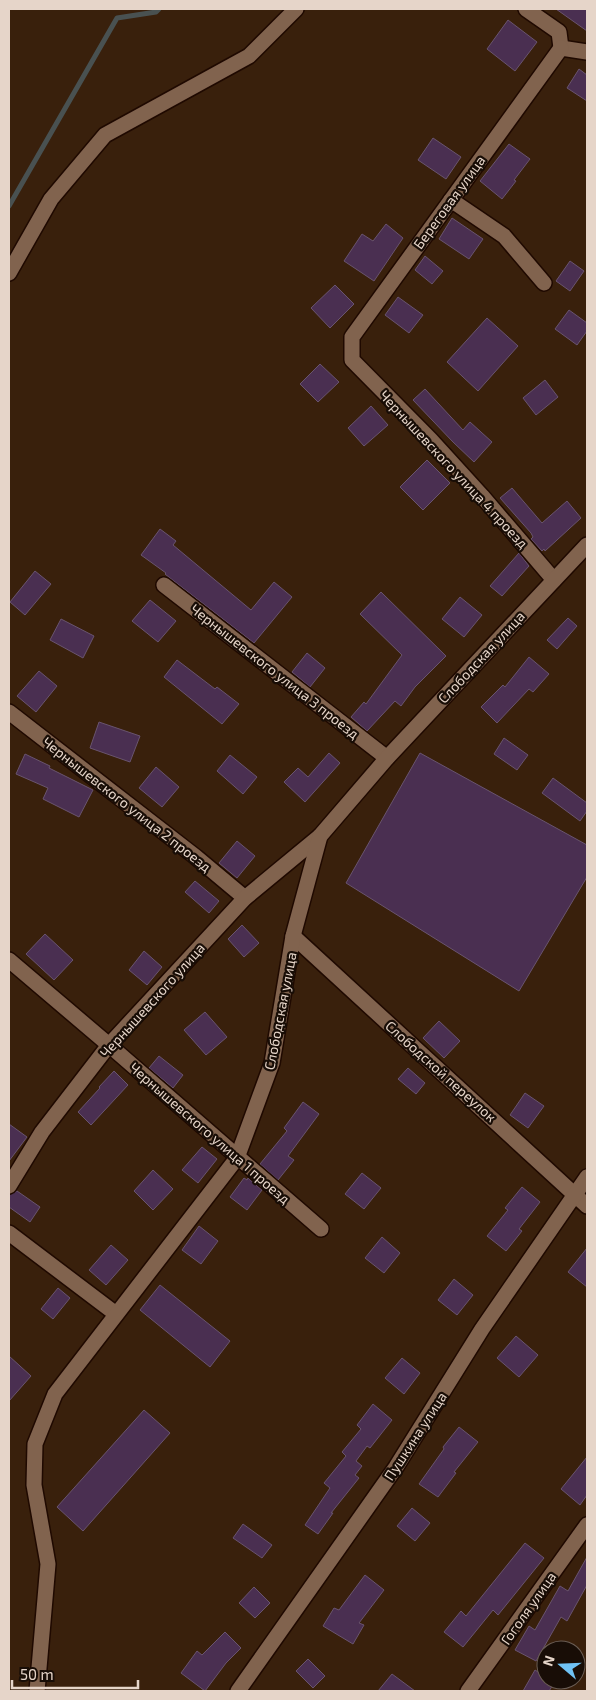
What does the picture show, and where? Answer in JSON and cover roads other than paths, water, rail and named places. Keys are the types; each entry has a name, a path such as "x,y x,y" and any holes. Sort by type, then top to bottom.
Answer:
{"street":[{"path":"9,273 51,199 105,136 249,56 296,9"},
{"path":"526,9 559,32 561,48 587,52"},
{"name":"Береговая улица","path":"352,360 352,337 561,48"},
{"path":"451,200 504,236 544,283"},
{"name":"Чернышевского улица 4 проезд","path":"352,360 437,447 554,580"},
{"name":"Слободская улица","path":"37,1691 48,1564 34,1485 35,1444 55,1394 237,1158 272,1063 293,936 320,836 387,758 587,545"},
{"name":"Чернышевского улица 3 проезд","path":"164,585 387,758"},
{"name":"Чернышевского улица 2 проезд","path":"9,712 245,898"},
{"name":"Чернышевского улица","path":"9,1186 42,1132 109,1045 245,898 320,836"},
{"name":"Слободской переулок","path":"293,936 587,1206"},
{"name":"Чернышевского улица 1 проезд","path":"9,960 320,1229"},
{"name":"Пушкина улица","path":"238,1691 396,1467 482,1329 587,1177"},
{"path":"9,1233 116,1314"},
{"name":"Гоголя улица","path":"468,1691 587,1524"}],"waterway":[{"path":"9,206 117,18 156,12 159,9"}]}
